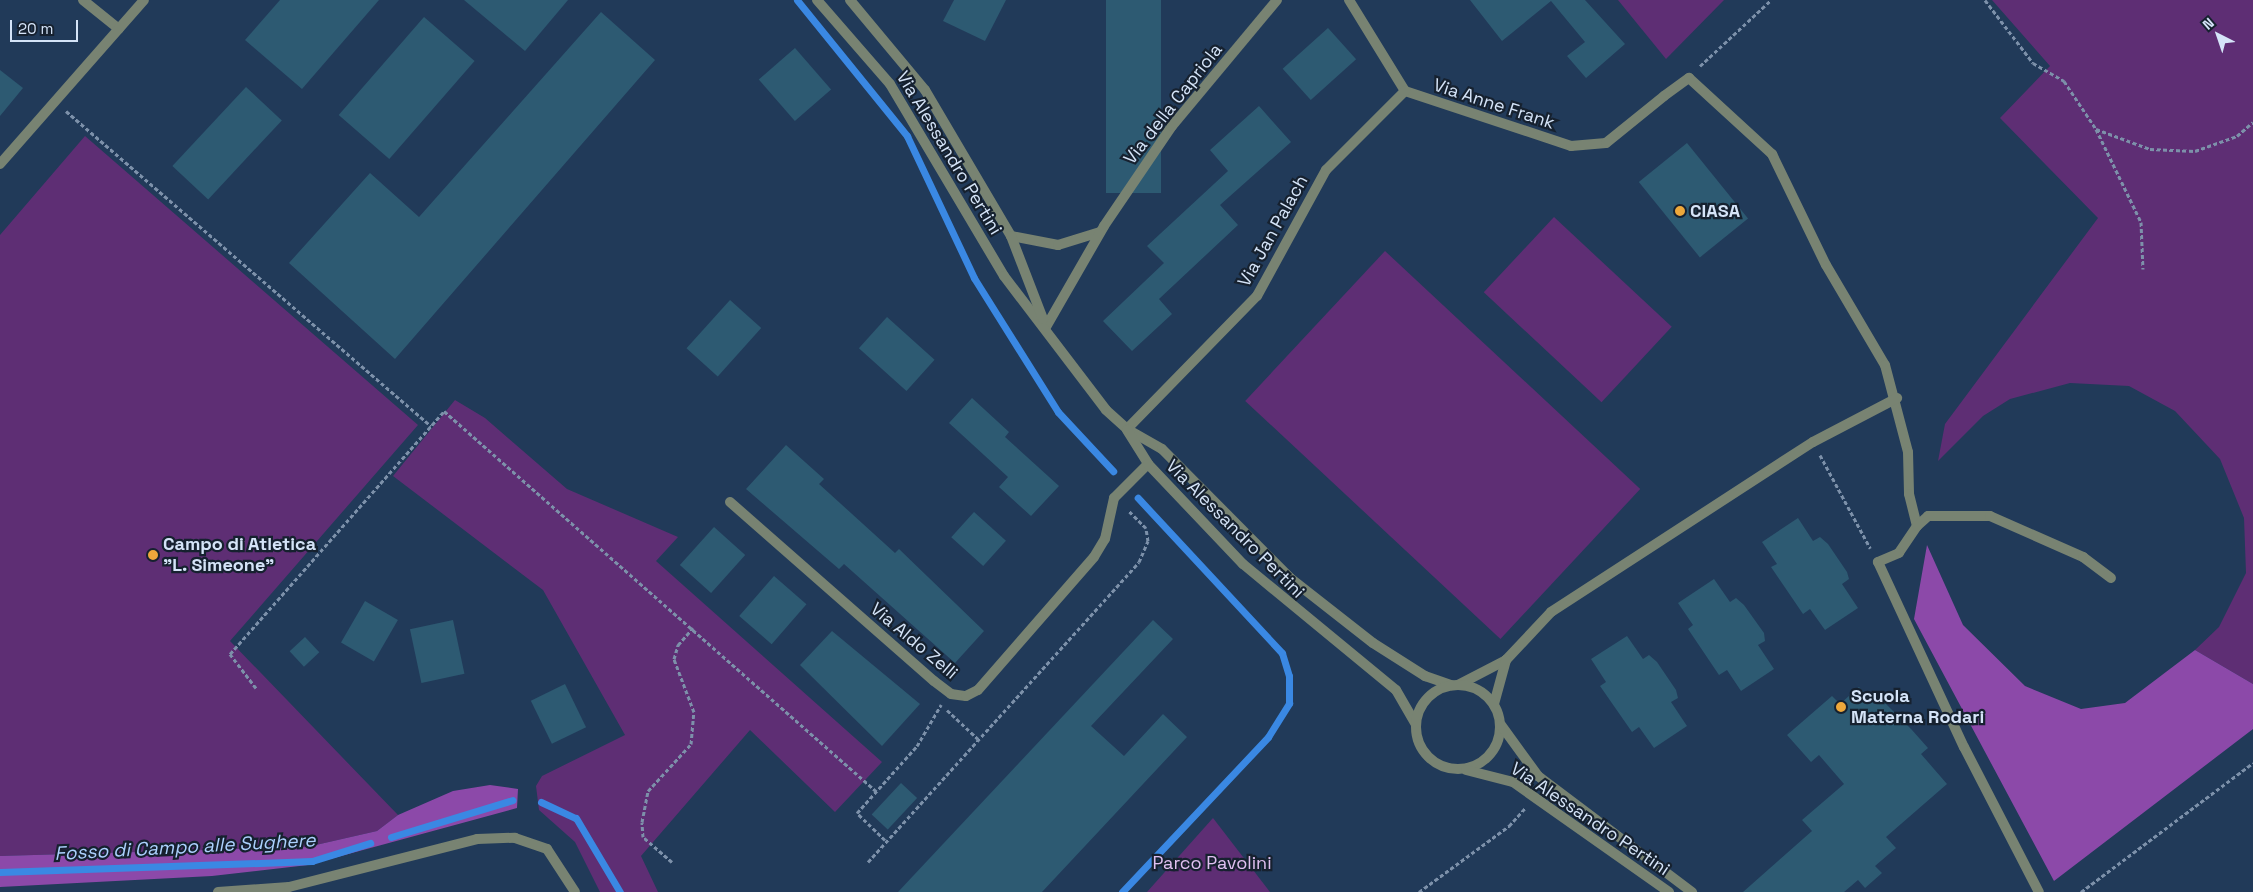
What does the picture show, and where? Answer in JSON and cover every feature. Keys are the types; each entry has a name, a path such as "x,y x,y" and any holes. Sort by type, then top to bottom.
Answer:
{"street":[{"path":"83,0 119,29"},
{"path":"0,164 144,0"},
{"name":"Via Alessandro Pertini","path":"817,0 890,84 1004,276 1046,327 1086,386 1126,429 1148,464 1275,595 1404,698 1416,724"},
{"name":"Via Alessandro Pertini","path":"850,0 925,90 1011,236 1046,327"},
{"name":"Via della Capriola","path":"1046,327 1100,232 1172,126 1277,0"},
{"name":"Via Anne Frank","path":"1349,0 1405,91 1571,146 1606,142 1690,78"},
{"path":"1690,78 1772,154 1826,265 1885,365 1897,398 1917,526"},
{"name":"Via Jan Palach","path":"1126,429 1257,296 1326,170 1405,91"},
{"path":"1011,236 1058,244 1100,232"},
{"path":"1506,660 1494,704 1500,724 1493,752 1476,766 1463,770 1439,765 1426,755 1416,724 1431,695 1506,660 1552,612 1812,442 1897,398"},
{"name":"Via Alessandro Pertini","path":"1126,429 1162,449 1259,550 1373,644 1424,676 1455,685"},
{"path":"1114,498 1148,464"},
{"name":"Via Aldo Zelli","path":"730,502 934,681 959,697 978,690 1094,557 1105,539 1114,498"},
{"path":"2039,892 1964,747 1878,562 1899,553 1917,526 1928,516 1990,516 2083,556 2111,578"},
{"path":"1455,685 1478,690 1494,704"},
{"name":"Via Alessandro Pertini","path":"1500,724 1538,776 1692,892"},
{"name":"Via Alessandro Pertini","path":"1463,770 1498,775 1669,892"},
{"path":"218,892 326,879 477,839 514,838 547,849 575,892"},
{"path":"304,892 326,879"}],"path":[{"path":"1690,78 1771,0"},
{"path":"1985,0 2033,63 2064,81 2096,129 2141,222 2143,269"},
{"path":"54,102 431,426"},
{"path":"2096,129 2150,150 2195,151 2237,136 2253,122"},
{"path":"256,688 230,654 444,411 877,792"},
{"path":"1812,442 1878,562"},
{"path":"868,862 885,840 1145,552 1146,528 1114,498"},
{"path":"672,862 643,837 642,822 648,791 691,744 694,712 674,658 678,645 692,628"},
{"path":"885,840 857,814 917,746 941,705 978,739"},
{"path":"2081,892 2253,763"},
{"path":"1420,892 1509,826 1534,798"}],"green space":[{"path":"1618,0 1724,0 1666,59"},
{"path":"1992,0 2253,0 2253,684 2195,650 2219,627 2246,573 2244,518 2220,459 2175,411 2129,386 2070,383 2010,399 1983,416 1938,461 1945,424 2098,218 2000,118 2050,66"},
{"name":"Campo di Atletica \"L. Simeone\"","path":"85,136 418,425 230,641 398,815 377,831 307,847 0,856 0,235"},
{"path":"1554,217 1672,327 1602,402 1484,292"},
{"path":"1385,251 1640,489 1500,639 1245,401"},
{"path":"455,400 485,418 567,489 678,537 656,561 882,762 835,812 750,730 641,856 658,892 600,892 575,842 539,810 536,786 542,776 625,735 543,590 393,476"},
{"name":"Parco Pavolini","path":"1213,818 1270,892 1147,892"}],"shaded area":[{"path":"1927,545 1963,625 2025,686 2081,709 2125,703 2195,650 2253,684 2253,729 2054,881 1914,619"},
{"path":"490,785 518,789 517,808 308,865 212,876 0,887 0,856 307,847 377,831 398,815 453,791"}],"building":[{"path":"280,0 379,0 302,89 245,40"},
{"path":"464,0 568,0 525,51"},
{"path":"954,0 1006,0 985,41 943,21"},
{"path":"1106,0 1161,0 1161,193 1106,193"},
{"path":"1470,0 1585,0 1625,44 1586,78 1567,56 1585,42 1551,1 1502,41"},
{"path":"601,12 655,60 395,359 289,263 370,173 419,217"},
{"path":"424,17 475,61 389,159 339,115"},
{"path":"1328,28 1356,59 1311,100 1283,69"},
{"path":"795,48 831,90 795,121 759,79"},
{"path":"0,70 23,88 0,116"},
{"path":"246,87 282,120 208,199 172,166"},
{"path":"1259,106 1291,142 1220,205 1238,225 1159,299 1172,314 1132,351 1103,321 1164,263 1147,246 1228,171 1210,150"},
{"path":"1687,143 1748,218 1700,257 1639,182"},
{"path":"730,300 761,328 718,376 687,348"},
{"path":"887,317 935,360 906,391 859,348"},
{"path":"972,398 1009,432 1005,437 1059,486 1031,516 999,487 1008,477 949,423"},
{"path":"786,445 824,479 819,484 895,553 899,549 984,631 955,663 844,564 839,569 746,489"},
{"path":"974,512 1006,541 983,566 951,537"},
{"path":"1798,518 1813,541 1820,537 1828,544 1847,572 1849,579 1842,584 1858,608 1825,630 1810,609 1803,614 1771,567 1777,564 1762,542"},
{"path":"714,527 745,555 711,593 680,565"},
{"path":"774,576 806,604 772,644 739,616"},
{"path":"1714,579 1730,602 1736,598 1744,605 1764,633 1765,641 1758,645 1774,669 1741,691 1727,670 1719,675 1688,629 1693,625 1678,603"},
{"path":"365,601 398,620 374,662 341,643"},
{"path":"453,620 464,674 421,683 410,629"},
{"path":"1153,620 1173,639 1091,726 1124,756 1163,714 1187,737 1042,892 898,892"},
{"path":"832,631 920,704 882,746 800,665"},
{"path":"1627,636 1643,659 1649,655 1657,662 1676,690 1678,698 1671,702 1687,726 1654,748 1639,727 1632,732 1600,686 1606,682 1591,659"},
{"path":"305,637 319,652 304,667 290,651"},
{"path":"565,684 586,727 552,744 531,701"},
{"path":"1859,687 1874,704 1880,698 1912,730 1928,748 1921,754 1947,784 1886,837 1896,848 1875,866 1882,873 1865,888 1858,880 1844,892 1743,892 1812,831 1802,820 1844,784 1819,755 1811,762 1787,735 1832,696 1840,704"},
{"path":"901,783 917,798 888,829 872,814"}],"waterway":[{"path":"797,0 907,136 974,278 1058,412 1113,471"},
{"path":"1122,892 1268,737 1289,703 1289,676 1282,653 1138,498"},
{"name":"Fosso di Campo alle Sughere","path":"391,837 513,800"},
{"name":"Fosso di Campo alle Sughere","path":"541,802 576,818 620,892"},
{"name":"Fosso di Campo alle Sughere","path":"0,872 312,861 370,843"}],"place":[{"name":"CIASA","path":"1680,211"},
{"name":"Campo di Atletica \"L. Simeone\"","path":"153,555"},
{"name":"Scuola Materna Rodari","path":"1841,707"}]}
